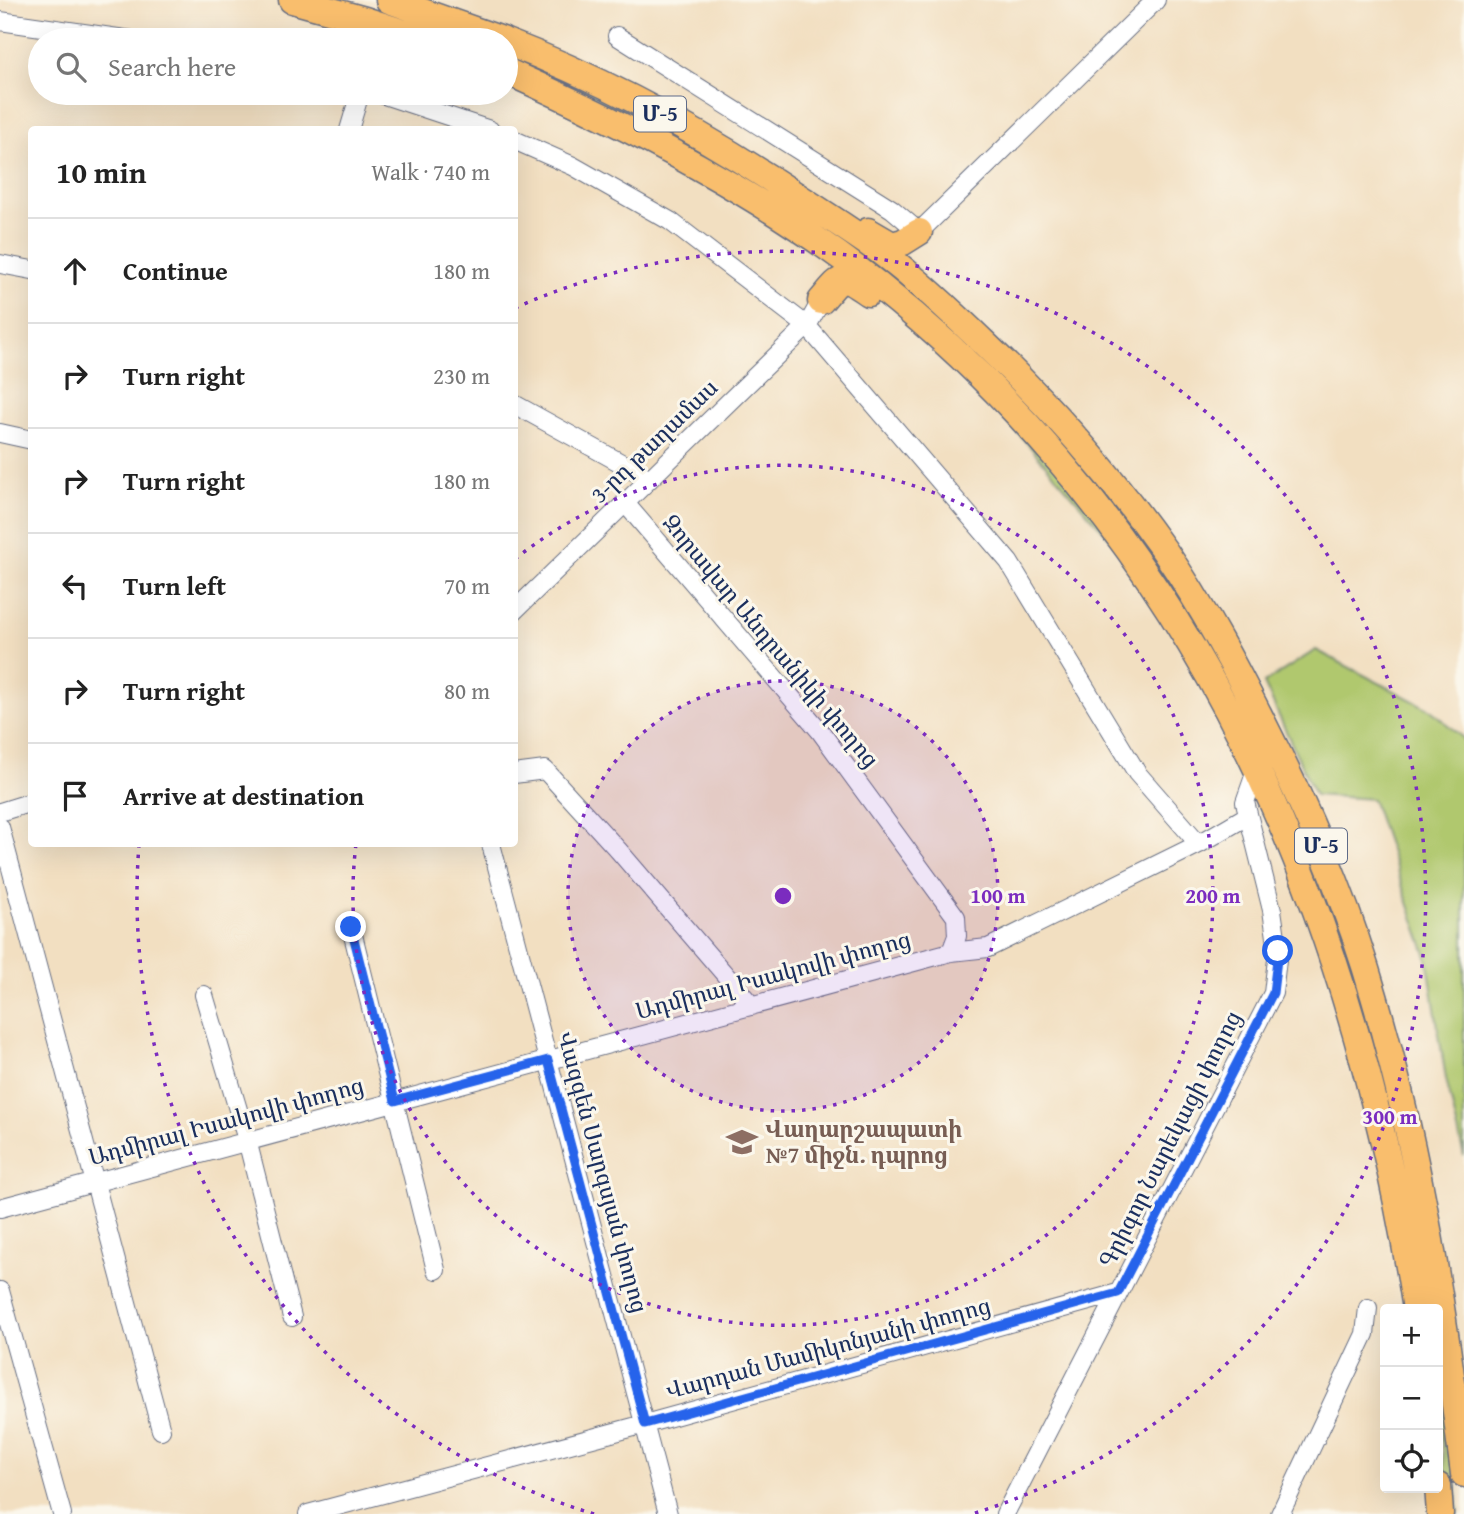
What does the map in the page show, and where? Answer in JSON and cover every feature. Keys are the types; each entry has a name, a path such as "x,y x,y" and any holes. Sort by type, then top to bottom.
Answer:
{"highway":[{"path":"292,0 381,28"},
{"name":"Մ-5","path":"389,0 468,28"},
{"name":"Մ-5","path":"518,47 614,89 725,149 882,253 959,319 1048,406 1093,457 1166,554 1239,675 1304,804 1341,896 1374,994 1397,1083 1433,1247 1464,1474"},
{"name":"Մ-5","path":"518,76 600,114 667,149 819,243 877,285 963,359 1041,439 1122,540 1201,660 1257,768 1304,874 1349,1004 1373,1090 1415,1304"},
{"path":"807,202 856,224 892,245 919,232"},
{"path":"759,205 791,236 826,262 828,269 821,301"},
{"path":"919,232 914,252 917,267 935,285 959,319"},
{"path":"821,301 839,281 848,279 963,359"},
{"path":"1349,1004 1374,994"},
{"path":"1438,1493 1440,1514"}],"street":[{"path":"617,36 892,209 919,232 1156,0"},
{"path":"0,21 49,28"},
{"path":"350,126 356,105"},
{"path":"417,105 478,126"},
{"path":"518,142 573,166 670,221 807,327 1009,562 1138,773 1199,844"},
{"path":"0,264 28,269"},
{"name":"3-րդ թաղամաս","path":"518,607 807,327 821,301"},
{"path":"518,406 650,479"},
{"path":"0,433 28,439"},
{"name":"Զորավար Անդրանիկի փողոց","path":"625,503 820,731 956,917 957,936 951,952"},
{"name":"Գրիգոր Նարեկացի փողոց","path":"1005,1514 1273,993 1278,951 1272,910 1245,802 1257,768"},
{"path":"518,773 545,770 619,851 752,1006"},
{"path":"0,812 28,803"},
{"name":"Ադմիրալ Իսակովի փողոց","path":"0,1208 951,952 988,948 1199,844 1247,816"},
{"path":"0,827 161,1430"},
{"name":"Վազգեն Սարգսյան փողոց","path":"492,847 668,1514"},
{"path":"351,927 436,1270"},
{"path":"204,995 247,1140 292,1317"},
{"path":"0,1291 62,1514"},
{"name":"Վարդան Մամիկոնյանի փողոց","path":"308,1514 1118,1293"},
{"path":"1280,1514 1365,1334 1368,1308"}],"green space":[{"path":"518,56 567,77 743,173 888,271 1036,404 1155,553 1278,768 1360,978 1351,981 1199,641 885,280 518,69"},
{"path":"1316,650 1431,710 1464,739 1464,1156 1446,1079 1427,957 1372,799 1315,795 1264,683"},
{"path":"1443,1369 1459,1514 1449,1514 1443,1451"}],"place":[{"name":"Վաղարշապատի №7 միջն. դպրոց","path":"742,1142"}],"route":[{"path":"351,927 395,1101 548,1060 645,1424 1118,1293 1273,993 1278,951"}]}
